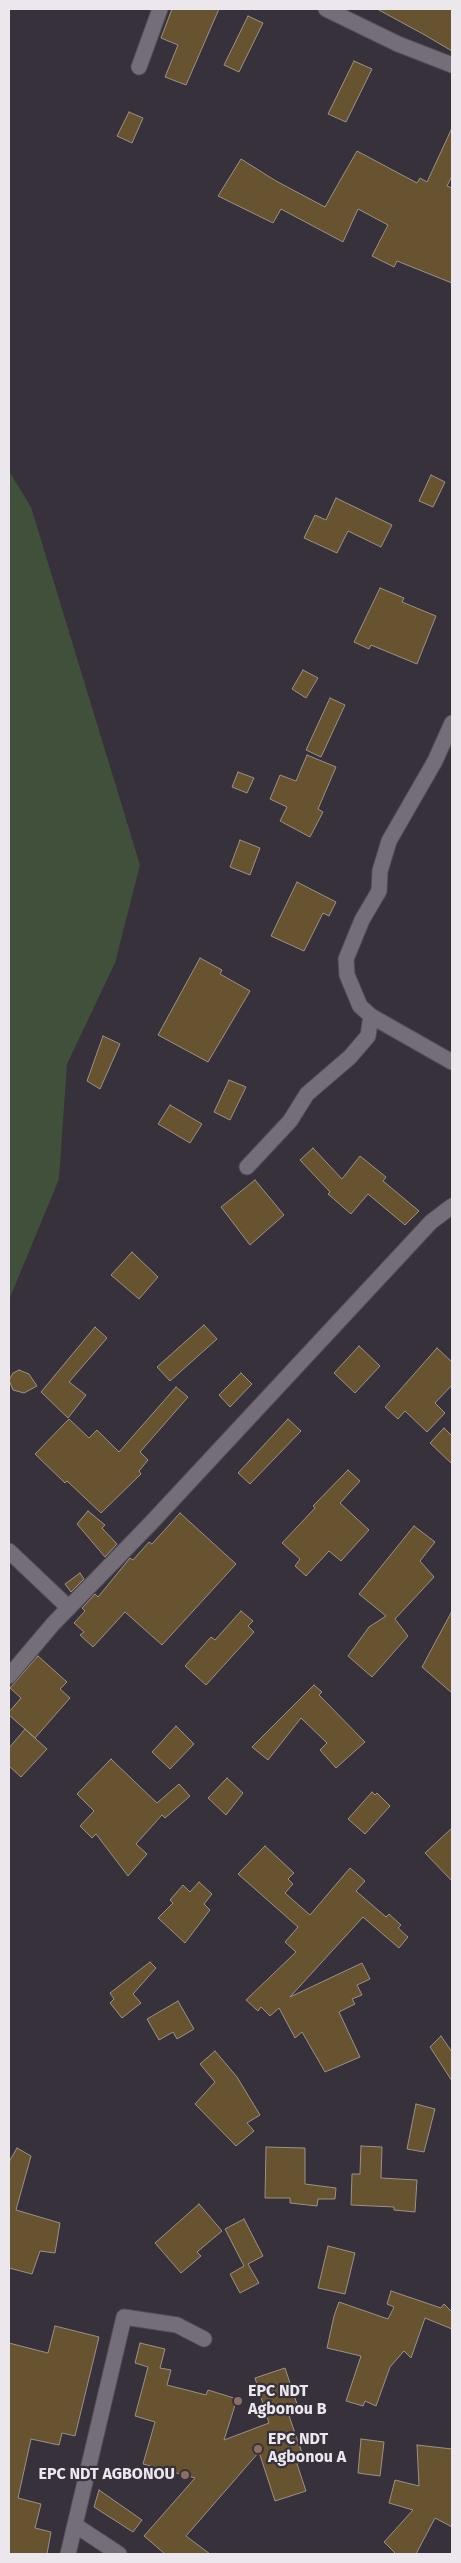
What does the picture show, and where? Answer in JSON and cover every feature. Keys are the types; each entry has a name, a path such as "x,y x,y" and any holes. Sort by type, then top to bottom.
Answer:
{"street":[{"path":"139,67 160,9"},
{"path":"326,9 398,44 452,65"},
{"path":"452,723 435,761 389,840 380,871 379,891 362,920 346,959 347,975 352,991 360,1006 371,1016 452,1062"},
{"path":"248,1167 290,1121 307,1094 350,1057 368,1036 371,1016"},
{"path":"9,1676 69,1608 151,1523 431,1222 452,1206"},
{"path":"9,1551 69,1608"},
{"path":"68,2554 124,2317 177,2325 204,2339"},
{"path":"75,2525 119,2554"}],"green space":[{"path":"9,471 31,507 140,865 115,963 67,1064 59,1179 9,1300"}],"building":[{"path":"172,9 219,9 186,85 165,77 178,45 161,38"},
{"path":"377,9 452,9 452,51 423,34"},
{"path":"248,16 263,23 239,72 224,65"},
{"path":"354,61 372,69 346,122 328,114"},
{"path":"129,112 143,118 132,143 117,136"},
{"path":"452,128 452,176 447,186 452,188 452,283 397,261 394,267 372,256 388,225 358,209 343,242 281,209 273,223 218,196 241,159 276,181 325,207 357,151 417,183 420,178 427,182"},
{"path":"431,475 445,482 433,507 419,501"},
{"path":"336,498 392,525 381,547 348,531 337,553 304,538 315,515 326,520"},
{"path":"380,588 404,598 402,602 436,616 417,664 371,645 369,649 354,642"},
{"path":"303,670 318,678 306,698 292,689"},
{"path":"330,698 345,705 321,757 306,750"},
{"path":"307,755 336,767 318,809 323,812 310,837 280,821 287,807 270,799 280,775 296,781"},
{"path":"238,772 254,778 247,793 232,787"},
{"path":"240,840 260,848 250,875 230,867"},
{"path":"297,882 336,902 329,916 323,913 304,951 271,936"},
{"path":"200,958 222,970 220,974 250,991 208,1062 158,1035"},
{"path":"103,1036 120,1044 100,1089 87,1081"},
{"path":"229,1080 246,1087 230,1120 214,1112"},
{"path":"170,1105 202,1124 190,1143 158,1124"},
{"path":"313,1148 342,1179 360,1156 386,1177 383,1181 419,1211 405,1225 368,1194 351,1214 328,1194 330,1192 300,1160"},
{"path":"255,1180 284,1215 250,1245 221,1207"},
{"path":"132,1252 158,1277 139,1299 111,1275"},
{"path":"204,1325 217,1339 170,1381 157,1367"},
{"path":"95,1327 107,1338 69,1382 86,1395 68,1418 41,1392"},
{"path":"359,1346 380,1366 355,1393 334,1373"},
{"path":"437,1348 452,1362 452,1385 435,1403 445,1413 427,1432 405,1411 398,1419 385,1407"},
{"path":"19,1370 29,1374 37,1386 24,1393 13,1390 9,1380 13,1373"},
{"path":"241,1373 252,1384 230,1407 219,1395"},
{"path":"176,1387 188,1397 140,1452 148,1460 139,1471 141,1474 101,1513 67,1481 65,1483 35,1454 69,1419 89,1438 97,1430 119,1452"},
{"path":"288,1419 301,1431 250,1484 238,1473"},
{"path":"444,1428 452,1436 452,1464 430,1443"},
{"path":"348,1470 360,1481 340,1503 369,1530 341,1561 329,1551 306,1576 295,1566 300,1559 282,1543 315,1508 313,1506"},
{"path":"88,1511 105,1525 102,1528 117,1544 105,1557 77,1524"},
{"path":"180,1513 236,1564 162,1645 125,1612 93,1647 80,1635 84,1632 74,1623 85,1611 82,1608 95,1594 98,1597 130,1558 133,1560 149,1542 152,1544"},
{"path":"414,1526 435,1542 420,1561 434,1577 395,1619 408,1636 372,1677 348,1656 369,1627 386,1616 359,1594"},
{"path":"80,1573 84,1579 71,1592 65,1584"},
{"path":"241,1611 253,1621 248,1626 254,1632 206,1685 185,1666 211,1637 215,1640"},
{"path":"452,1611 452,1693 422,1667"},
{"path":"38,1656 67,1682 60,1689 70,1698 35,1738 9,1715 9,1712 21,1698 10,1688"},
{"path":"314,1685 322,1692 319,1695 365,1742 336,1768 320,1750 327,1743 301,1718 268,1760 252,1747"},
{"path":"176,1726 194,1744 170,1769 152,1752"},
{"path":"25,1729 47,1749 21,1777 9,1766 9,1748"},
{"path":"111,1759 157,1803 179,1784 190,1796 165,1818 162,1815 136,1844 147,1854 128,1876 96,1834 92,1838 80,1826 94,1811 77,1794"},
{"path":"227,1778 243,1793 226,1815 208,1798"},
{"path":"372,1792 375,1795 377,1793 390,1806 365,1834 348,1819"},
{"path":"452,1828 452,1881 425,1853"},
{"path":"265,1846 294,1873 288,1879 293,1884 285,1893 310,1915 350,1868 365,1881 356,1891 386,1917 389,1914 401,1925 398,1928 408,1937 399,1948 363,1917 290,1997 362,1963 370,1979 357,1985 362,1995 352,1999 355,2004 339,2012 360,2057 325,2072 302,2032 295,2038 279,2008 270,2016 261,2007 258,2011 246,2000 296,1952 285,1942 298,1927 238,1874"},
{"path":"199,1882 212,1894 204,1904 210,1910 185,1943 158,1918 173,1903 170,1900 183,1885 190,1892"},
{"path":"150,1962 156,1968 133,1994 141,2003 122,2018 110,2003 114,1999 110,1993"},
{"path":"178,2001 194,2029 177,2039 173,2032 159,2040 147,2019"},
{"path":"441,2036 452,2052 452,2081 430,2047"},
{"path":"215,2051 237,2077 260,2115 247,2123 254,2131 236,2146 195,2104 215,2082 200,2064"},
{"path":"416,2104 435,2109 424,2152 407,2149"},
{"path":"361,2146 382,2147 381,2178 417,2180 415,2212 394,2210 394,2207 351,2205 352,2174 360,2174"},
{"path":"266,2147 305,2148 305,2184 336,2188 335,2199 318,2199 317,2206 290,2203 290,2198 265,2198"},
{"path":"17,2148 31,2156 16,2210 60,2223 55,2253 40,2251 32,2274 9,2268 9,2162"},
{"path":"199,2204 222,2231 197,2252 201,2256 181,2273 155,2243"},
{"path":"244,2219 263,2256 248,2264 259,2283 240,2293 230,2274 244,2266 225,2229"},
{"path":"328,2246 355,2253 345,2294 318,2288"},
{"path":"391,2291 441,2308 444,2304 452,2312 452,2329 425,2318 411,2358 404,2351 390,2367 376,2406 365,2401 363,2406 346,2401 361,2356 327,2348 339,2302 388,2319 394,2307 387,2304"},
{"path":"55,2326 99,2337 75,2436 62,2433 59,2445 31,2439 18,2498 41,2504 35,2528 51,2532 47,2554 9,2554 9,2343 48,2353"},
{"path":"140,2343 165,2349 160,2368 171,2370 167,2385 206,2395 208,2390 237,2399 224,2440 269,2423 255,2378 285,2368 300,2413 289,2416 305,2461 297,2464 306,2491 275,2501 259,2452 186,2536 210,2554 165,2554 144,2536 195,2478 143,2464 155,2422 135,2416 148,2367 135,2363"},
{"path":"361,2439 384,2442 380,2476 358,2473"},
{"path":"417,2445 452,2449 452,2527 435,2518 416,2554 396,2554 384,2542 413,2510 389,2503 395,2480 419,2486"},
{"path":"99,2490 142,2520 133,2532 94,2507"}],"place":[{"name":"EPC NDT Agbonou B","path":"238,2401"},
{"name":"EPC NDT Agbonou A","path":"258,2449"},
{"name":"EPC NDT AGBONOU","path":"185,2475"}]}
